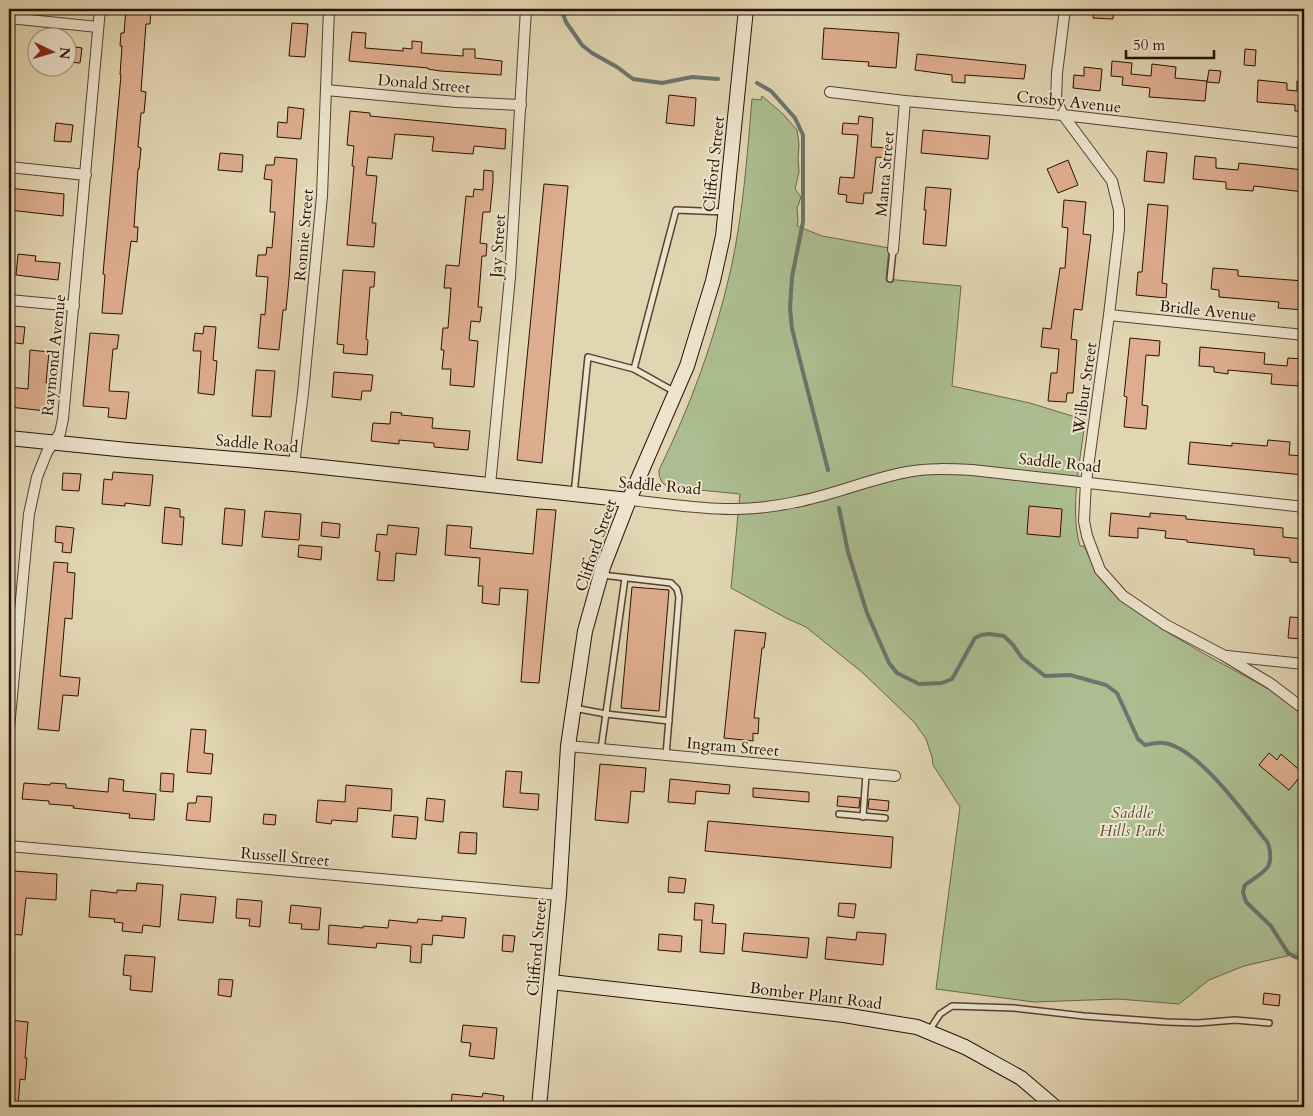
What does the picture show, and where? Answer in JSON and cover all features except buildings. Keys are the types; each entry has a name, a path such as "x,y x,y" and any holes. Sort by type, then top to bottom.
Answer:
{"street":[{"name":"Raymond Avenue","path":"9,728 29,514 37,478 47,452 60,433 63,419 100,9"},
{"name":"Ronnie Street","path":"294,464 303,393 322,196 328,9"},
{"name":"Jay Street","path":"490,486 510,276 526,9"},
{"name":"Clifford Street","path":"539,1107 559,895 568,746 585,631 601,575 629,500 687,366 713,281 723,236 746,9"},
{"name":"Wilbur Street","path":"1065,9 1056,100 1063,115 1112,181 1117,196 1120,229 1086,482 1084,521 1086,536 1100,570 1123,596 1166,626 1271,684 1304,709"},
{"path":"9,18 98,27"},
{"name":"Donald Street","path":"326,90 456,102 520,105"},
{"name":"Crosby Avenue","path":"830,92 905,101 1063,115 1304,143"},
{"name":"Manta Street","path":"893,250 905,101"},
{"path":"9,167 86,175"},
{"path":"9,300 74,306"},
{"name":"Bridle Avenue","path":"1109,315 1304,335"},
{"name":"Saddle Road","path":"9,438 294,464 490,486 734,510 796,502 908,472 951,469 1086,482 1304,507"},
{"path":"1223,656 1304,664"},
{"name":"Ingram Street","path":"568,746 895,776"},
{"name":"Russell Street","path":"9,846 559,895"},
{"name":"Bomber Plant Road","path":"551,982 844,1015 918,1027 965,1047 1021,1078 1055,1107"}],"lane":[{"path":"634,370 676,210 725,212"},
{"path":"890,278 893,250"},
{"path":"574,494 588,357 634,370 675,393"},
{"path":"601,575 671,584 677,589 679,597 666,755"},
{"path":"601,748 625,578"},
{"path":"574,708 606,714 669,721"},
{"path":"863,817 866,774"},
{"path":"839,814 886,818"},
{"path":"929,1031 940,1014 952,1006 1014,1008 1084,1016 1166,1022 1198,1023 1236,1020 1269,1023"}],"green space":[{"name":"Saddle Hills Park","path":"762,96 783,114 797,130 799,172 795,189 801,197 797,207 797,226 822,236 889,248 886,279 961,286 952,386 1030,403 1085,420 1077,483 1077,531 1080,546 1084,546 1094,566 1110,590 1120,600 1162,629 1282,696 1304,715 1304,952 1244,966 1209,980 1179,1004 1118,999 1034,1002 936,989 960,807 933,765 926,739 914,722 863,673 806,627 731,588 740,494 669,487 662,482 659,476 659,470 700,374 724,299 741,208 752,99 761,100"}],"waterway":[{"path":"561,9 566,22 582,45 633,79 662,83 692,77 718,79"},
{"path":"757,83 771,91 795,118 803,135 803,222 792,277 790,308 792,329 828,470"},
{"path":"839,508 848,552 867,613 889,663 897,673 919,684 942,683 952,679 975,638 989,634 1004,636 1022,658 1045,676 1070,675 1106,685 1117,693 1138,739 1145,745 1164,743 1178,748 1192,757 1221,785 1268,843 1270,852 1269,864 1262,873 1245,885 1243,892 1246,902 1271,926 1288,953 1304,959"}]}
